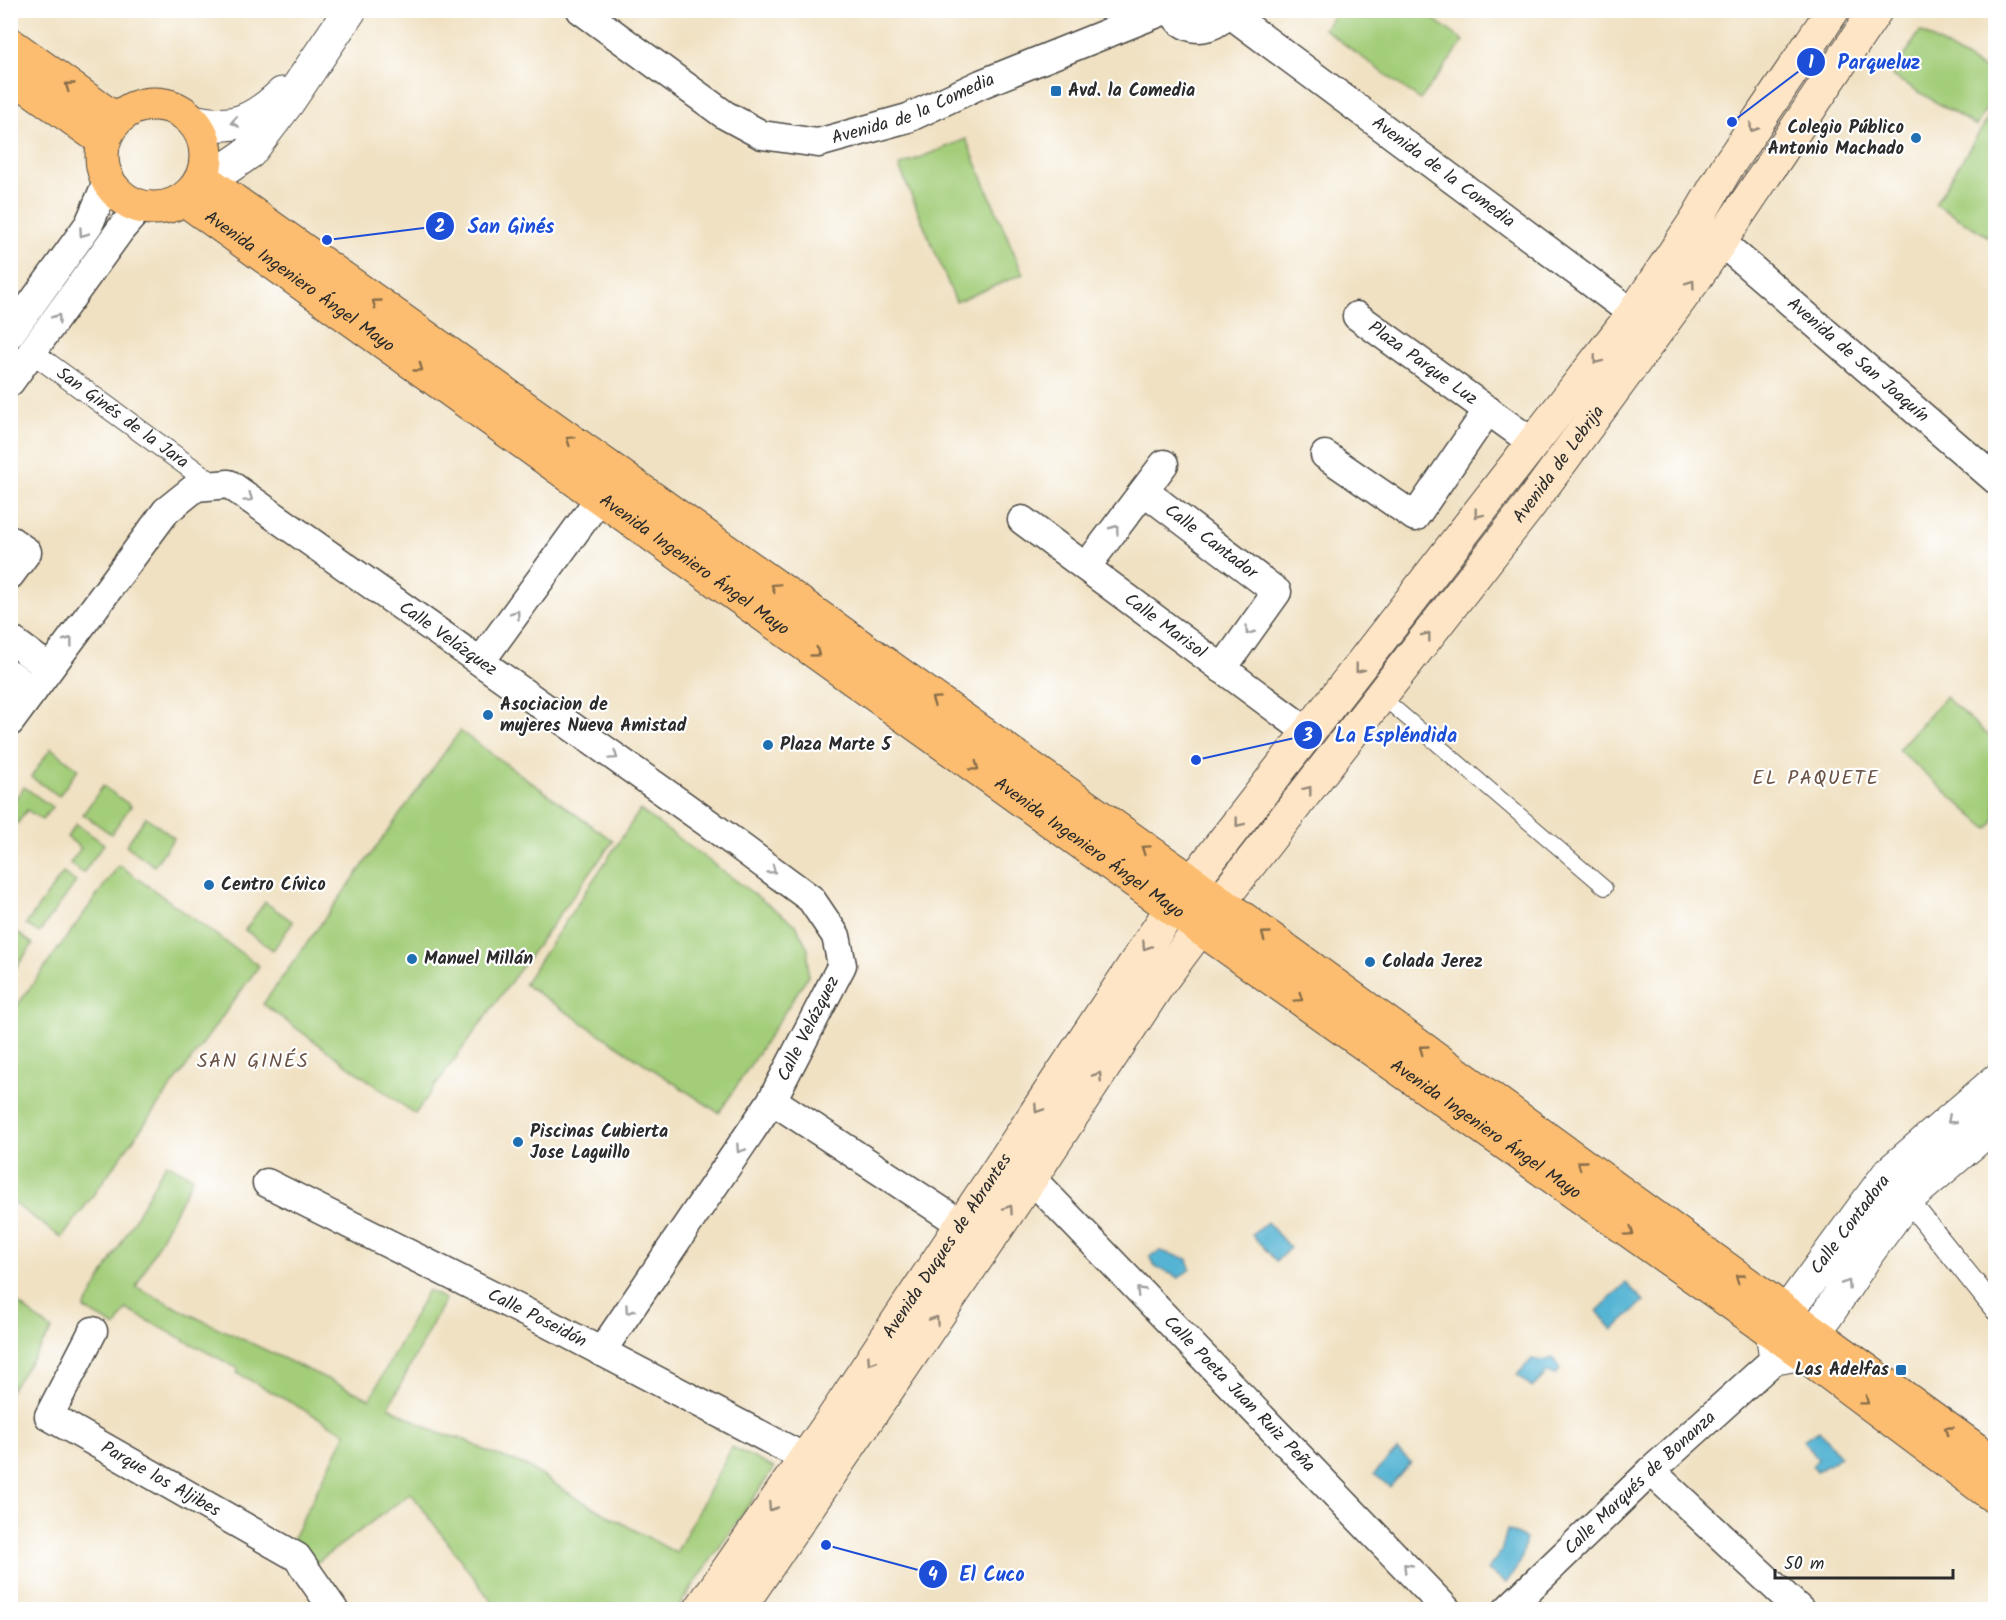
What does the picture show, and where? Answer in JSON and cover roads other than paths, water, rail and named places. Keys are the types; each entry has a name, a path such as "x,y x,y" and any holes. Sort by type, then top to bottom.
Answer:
{"main road":[{"path":"1645,322 1696,220 1726,167 1833,10"},
{"name":"Avenida de Lebrija","path":"1193,883 1533,443 1720,242 1876,10"},
{"path":"10,44 110,130"},
{"path":"10,74 110,130"},
{"path":"154,104 175,108 193,121 206,145 206,164 193,189 164,207 141,206 122,197 108,180 102,161 110,130 134,108 154,104"},
{"name":"Avenida Ingeniero Ángel Mayo","path":"193,189 240,206 608,486 1200,928 1790,1338 1995,1464"},
{"name":"Avenida Ingeniero Ángel Mayo","path":"193,189 608,486 1220,902 1790,1338 1995,1498"},
{"name":"Avenida de Lebrija","path":"1220,902 1528,507 1645,322"},
{"name":"Avenida Duques de Abrantes","path":"700,1610 818,1465 975,1233 1172,908 1193,883"},
{"name":"Avenida Duques de Abrantes","path":"975,1233 1030,1178 1160,982 1220,902"},
{"name":"Avenida Duques de Abrantes","path":"738,1610 818,1465"}],"street":[{"path":"240,206 235,191 237,178 250,152 288,102 350,10"},
{"name":"Avenida de la Comedia","path":"581,10 725,115 762,135 818,143 908,118 981,84 1165,10"},
{"path":"1172,10 1181,22 1199,28 1221,21 1229,12"},
{"name":"Avenida de la Comedia","path":"1229,12 1645,322"},
{"path":"193,121 214,126 250,120 280,96 313,63"},
{"path":"193,189 250,152"},
{"path":"10,334 89,224 108,180"},
{"path":"10,382 121,229 141,206"},
{"name":"Avenida de San Joaquín","path":"1696,220 1995,480"},
{"name":"Plaza Parque Luz","path":"1357,316 1533,443"},
{"name":"San Ginés de la Jara","path":"32,352 214,485"},
{"name":"Plaza Parque Luz","path":"1325,455 1415,517 1488,410"},
{"path":"1086,567 1164,464"},
{"name":"Calle Velázquez","path":"214,485 230,484 708,822 811,899 836,936 842,965 772,1100 601,1352"},
{"path":"10,722 166,511 196,487 214,485"},
{"path":"482,661 608,486"},
{"name":"Calle Cantador","path":"1144,490 1277,592 1222,669"},
{"name":"Calle Marisol","path":"1022,520 1309,733"},
{"path":"10,540 27,552 10,575"},
{"path":"10,639 41,679"},
{"path":"10,674 41,679"},
{"name":"Calle Contadora","path":"1790,1338 1889,1173 1995,1081"},
{"name":"Calle Velázquez","path":"772,1100 975,1233"},
{"name":"Calle Contadora","path":"1790,1338 1869,1251 1907,1199 1995,1123"},
{"name":"Calle Poeta Juan Ruiz Peña","path":"1030,1178 1447,1610"},
{"name":"Calle Poseidón","path":"267,1183 818,1465"},
{"path":"1907,1199 1995,1310"},
{"name":"Parque los Aljibes","path":"93,1331 50,1416 297,1557 334,1610"},
{"name":"Calle Marqués de Bonanza","path":"1507,1610 1790,1338"},
{"path":"1651,1471 1800,1610"}],"lane":[{"path":"1381,696 1605,888"}],"water":[{"path":"1267,1222 1290,1248 1276,1261 1252,1235"},
{"path":"1160,1251 1188,1259 1190,1269 1179,1278 1155,1266 1150,1256"},
{"path":"1626,1283 1644,1301 1613,1330 1597,1311"},
{"path":"1553,1358 1560,1369 1556,1375 1547,1373 1532,1388 1517,1375 1532,1359 1543,1361"},
{"path":"1819,1430 1840,1457 1817,1472 1812,1466 1818,1459 1803,1440"},
{"path":"1397,1450 1411,1462 1390,1487 1374,1474"},
{"path":"1507,1530 1526,1539 1521,1562 1506,1583 1487,1570 1501,1552"}],"place":[{"name":"Avd. la Comedia","path":"1056,91"},
{"name":"Parqueluz","path":"1732,122"},
{"name":"Colegio Público Antonio Machado","path":"1916,138"},
{"name":"San Ginés","path":"327,240"},
{"name":"Asociacion de mujeres Nueva Amistad","path":"488,715"},
{"name":"Plaza Marte 5","path":"768,745"},
{"name":"La Espléndida","path":"1196,760"},
{"name":"Centro Cívico","path":"209,885"},
{"name":"Manuel Millán","path":"412,959"},
{"name":"Colada Jerez","path":"1370,962"},
{"name":"Piscinas Cubierta Jose Laguillo","path":"518,1142"},
{"name":"Las Adelfas","path":"1901,1370"},
{"name":"El Cuco","path":"826,1545"}],"district":[{"name":"EL PAQUETE","path":"1816,779"},
{"name":"SAN GINÉS","path":"253,1062"}]}
